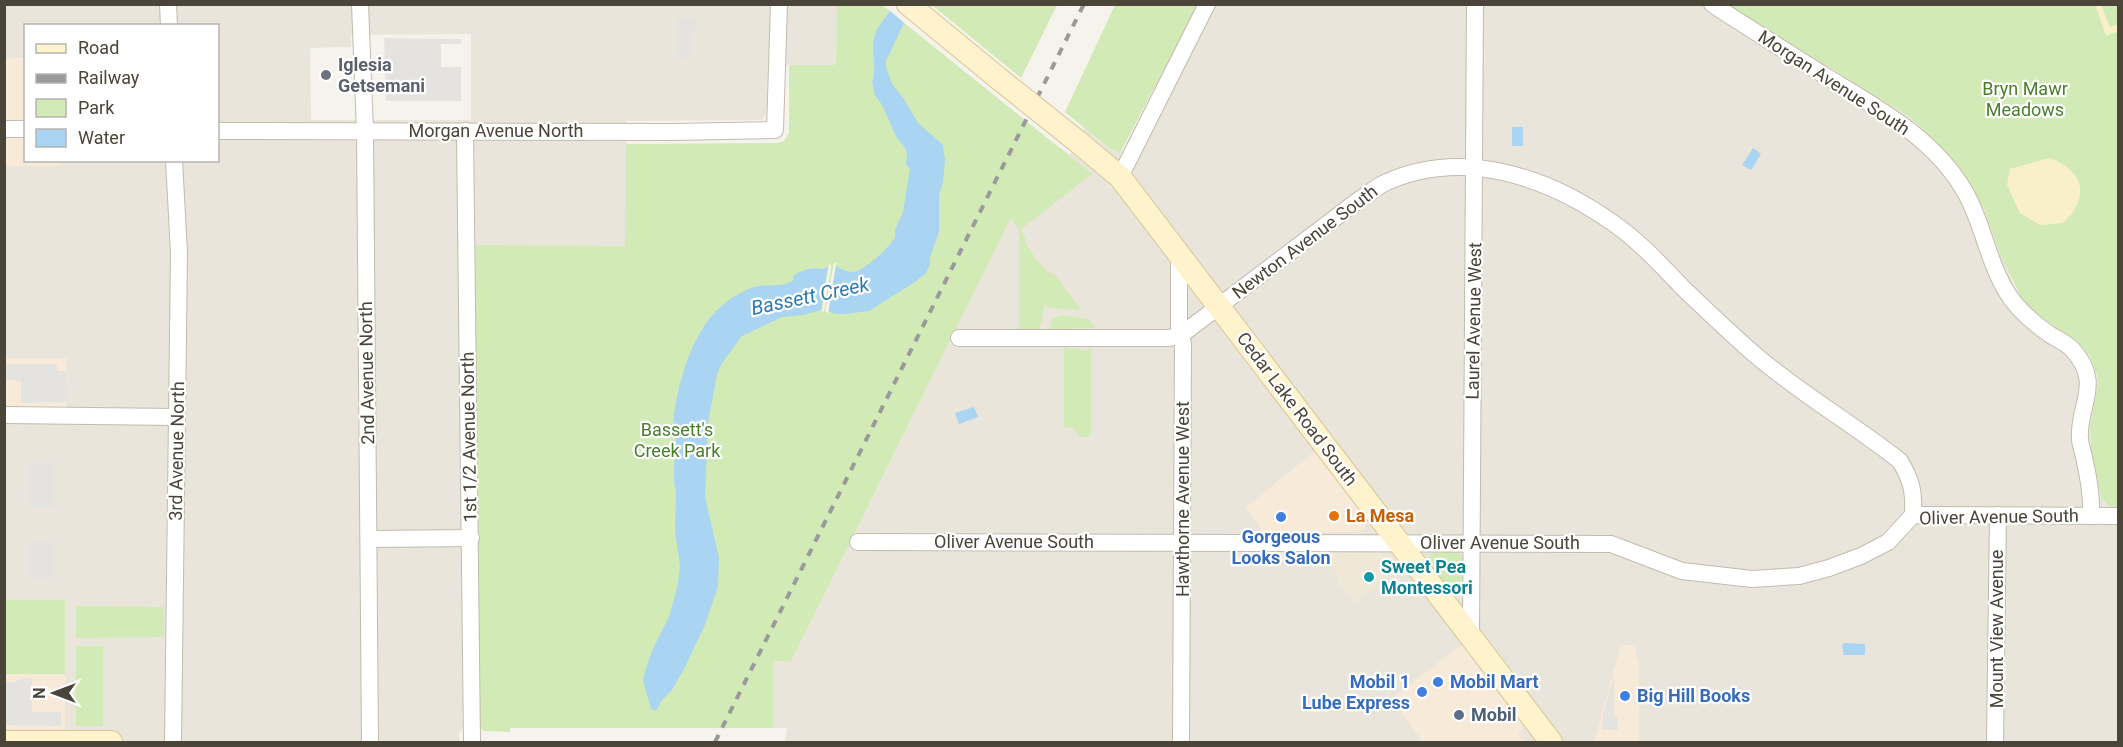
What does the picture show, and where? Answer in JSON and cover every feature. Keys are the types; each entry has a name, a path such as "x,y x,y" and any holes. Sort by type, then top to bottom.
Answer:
{"street":[{"path":"168,4 169,24"},
{"name":"2nd Avenue North","path":"360,4 364,131 370,742"},
{"name":"Morgan Avenue North","path":"219,132 775,130 779,4"},
{"path":"1120,177 1207,4"},
{"name":"Laurel Avenue West","path":"1471,637 1476,4"},
{"name":"Morgan Avenue South","path":"1712,4 1878,108 1935,152 1953,175 1966,193 2005,290 2019,309 2036,325 2070,348 2082,362 2088,378 2087,400 2080,439 2092,494 2091,516"},
{"name":"Cedar Lake Road South","path":"912,7 1120,177 1551,742"},
{"path":"4,129 24,129"},
{"name":"1st 1/2 Avenue North","path":"465,131 472,742"},
{"name":"3rd Avenue North","path":"173,742 179,253 174,162"},
{"name":"Newton Avenue South","path":"1181,335 1360,199 1385,183 1411,173 1439,168 1475,167 1502,171 1535,181 1613,223 1636,242 1712,317 1779,375 1900,460 1909,475 1914,495 1913,516"},
{"name":"Hawthorne Avenue West","path":"1179,255 1179,327 1184,344 1181,742"},
{"path":"958,338 1169,338 1181,335"},
{"path":"4,415 177,417"},
{"name":"Mount View Avenue","path":"1995,742 1998,515"},
{"name":"Oliver Avenue South","path":"858,542 1611,544 1682,571 1752,579 1799,576 1861,556 1888,542 1913,516 2118,516"},
{"path":"369,539 471,538"},
{"path":"4,742 111,742"}],"shaded area":[{"path":"5,5 837,5 836,65 768,65 767,110 761,120 626,121 626,246 459,246 463,728 459,733 459,742 5,742 5,730 64,730 64,674 5,674 5,408 65,359 5,358 5,166 61,166 61,162 219,162 219,24 24,24 24,58 5,59","holes":["471,34 471,120 311,120 310,48 351,47 351,35"]},
{"path":"1198,5 1728,5 1910,117 1943,149 1972,188 1984,209 2013,284 2022,299 2081,346 2094,368 2098,385 2090,427 2090,445 2105,503 2118,507 2118,742 785,742 787,728 773,728 773,661 791,660 1046,148 1058,146 1070,155 1084,128 1109,148 1123,150"},
{"path":"676,18 697,18 697,28 695,32 691,32 692,58 676,58"},
{"path":"384,38 461,39 461,44 441,44 441,67 461,67 461,101 386,101"},
{"path":"24,58 24,162 61,162 61,166 5,166 4,59"},
{"path":"5,358 66,358 67,409 5,408"},
{"path":"5,364 57,364 57,371 66,371 67,402 21,403 21,381 5,380"},
{"path":"1315,451 1365,515 1367,523 1365,528 1355,532 1264,534 1246,507"},
{"path":"53,462 53,508 29,508 28,463"},
{"path":"28,542 53,542 53,578 28,578"},
{"path":"1328,552 1385,554 1398,559 1403,565 1354,604 1339,584"},
{"path":"1462,644 1522,721 1522,729 1518,735 1525,742 1423,742 1391,699"},
{"path":"1621,645 1636,645 1636,657 1639,658 1639,742 1594,742"},
{"path":"5,674 65,674 65,730 5,730"},
{"path":"1614,677 1614,715 1617,716 1618,730 1602,730 1603,714"},
{"path":"32,678 32,712 61,712 61,726 5,725 5,682"}],"green space":[{"name":"Bassett's Creek Park","path":"837,5 882,5 1092,174 1020,230 1036,259 1047,271 1054,274 1082,310 1049,308 1045,304 1038,329 1019,329 1019,229 1011,218 791,661 773,661 773,728 510,728 510,732 484,731 479,727 475,245 625,246 626,144 777,143 784,141 789,133 789,65 836,65"},
{"path":"932,5 1057,5 1021,78"},
{"path":"1115,5 1198,5 1120,153 1109,148 1065,112"},
{"name":"Bryn Mawr Meadows","path":"1728,5 2118,5 2118,507 2109,506 2102,498 2091,452 2090,427 2098,385 2090,357 2081,346 2035,312 2022,299 2001,256 1984,209 1972,188 1943,149 1910,117"},
{"path":"1062,315 1089,319 1096,328 1050,329 1052,319"},
{"path":"1091,346 1091,433 1087,437 1080,437 1073,428 1064,427 1064,347 1077,348 1081,351 1088,350"},
{"path":"1435,552 1456,552 1462,556 1461,586 1455,592 1448,590 1428,563 1428,558"},
{"path":"5,600 65,600 65,674 5,674"},
{"path":"76,606 164,607 164,637 76,638"},
{"path":"76,646 103,646 103,726 76,726"}],"sand":[{"path":"2095,5 2101,5 2110,27 2118,24 2118,31 2106,36"},
{"path":"2049,158 2070,170 2080,185 2080,194 2078,204 2063,223 2040,225 2020,213 2007,185 2010,169"}],"water":[{"path":"890,11 904,23 886,61 892,84 918,123 943,145 945,160 939,195 939,232 926,273 915,282 869,311 836,314 828,311 836,266 854,272 870,263 895,237 895,230 903,212 910,169 906,164 907,152 896,136 884,108 875,96 872,82 874,38"},
{"path":"1512,127 1523,127 1523,146 1512,146"},
{"path":"1753,148 1761,154 1751,170 1742,165"},
{"name":"Bassett Creek","path":"828,266 821,310 782,317 742,336 722,363 717,374 708,423 705,497 719,558 718,587 704,627 683,671 656,711 651,709 643,681 652,651 669,617 678,584 680,566 675,531 674,418 680,383 691,351 707,322 732,298 754,287 789,283 794,280 793,276 801,272 812,268 824,269"},
{"path":"974,407 978,417 959,424 955,413"},
{"path":"1844,643 1865,644 1865,655 1844,655 1842,646"}],"pier":[{"path":"829,263 831,267 822,313"},
{"path":"834,263 836,263 828,314 825,310"}],"railway":[{"path":"715,742 1084,4"}],"place":[{"name":"Iglesia Getsemani","path":"326,75"},
{"name":"La Mesa","path":"1334,516"},
{"name":"Gorgeous Looks Salon","path":"1281,517"},
{"name":"Sweet Pea Montessori","path":"1369,577"},
{"name":"Mobil Mart","path":"1438,682"},
{"name":"Mobil 1 Lube Express","path":"1422,692"},
{"name":"Big Hill Books","path":"1625,696"},
{"name":"Mobil","path":"1459,715"}]}
